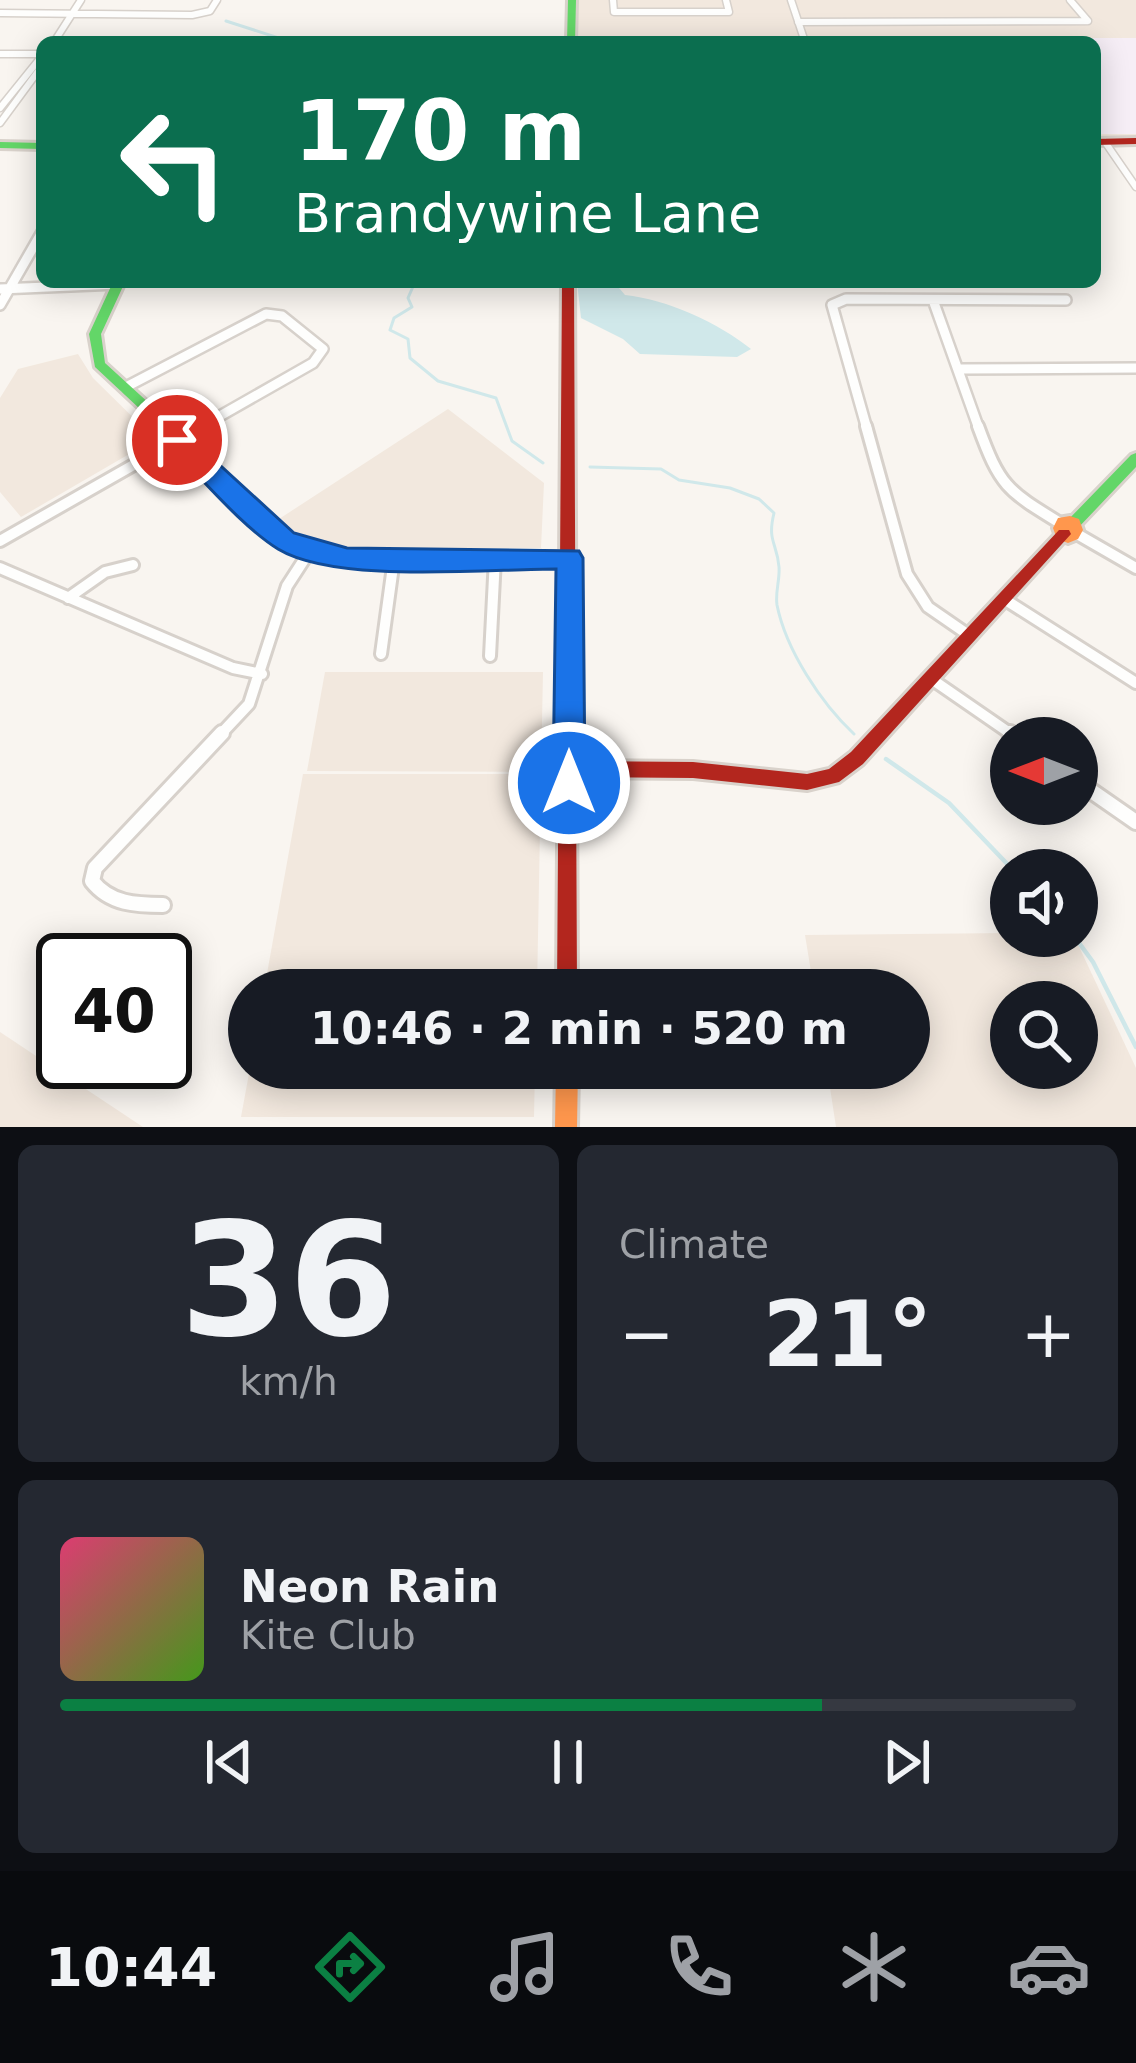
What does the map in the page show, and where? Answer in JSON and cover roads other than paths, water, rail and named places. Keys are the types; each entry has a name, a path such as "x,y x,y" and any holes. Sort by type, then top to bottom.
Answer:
{"street":[{"path":"30,13 35,0"},
{"path":"58,36 81,0"},
{"path":"0,13 208,12 218,0"},
{"path":"572,0 572,36"},
{"path":"614,0 614,12 729,12 726,0"},
{"path":"791,0 803,36"},
{"path":"798,22 1088,21 1070,0"},
{"path":"120,14 125,5"},
{"path":"0,54 36,55"},
{"path":"0,108 36,63"},
{"path":"0,123 36,74"},
{"path":"1101,142 1136,141"},
{"path":"1101,143 1136,187"},
{"path":"0,145 36,146"},
{"path":"0,305 5,288 36,241"},
{"path":"5,288 36,287"},
{"path":"116,288 95,334 93,348 99,364 284,540 337,558 570,558"},
{"path":"567,969 568,288"},
{"path":"970,636 928,607 910,582 832,305 839,300 1066,300"},
{"path":"933,300 996,476 1015,496 1136,568"},
{"path":"0,541 313,363 322,356 322,346 282,316 266,314 124,388"},
{"path":"959,369 1136,368"},
{"path":"569,769 693,770 807,782 833,776 874,740 1133,465"},
{"path":"163,905 135,905 104,895 92,881 95,868 239,716 262,674 287,586 309,552"},
{"path":"490,656 495,558"},
{"path":"381,654 394,559"},
{"path":"68,598 105,572 133,566"},
{"path":"0,568 232,668 262,674"},
{"path":"1004,599 1136,683"},
{"path":"930,678 990,719"},
{"path":"1098,795 1136,821"},
{"path":"566,1089 566,1127"}],"water":[{"path":"578,288 619,288 625,295 691,314 751,349 737,357 640,354 623,339 581,318"}],"waterway":[{"path":"226,21 272,36"},
{"path":"412,288 408,298 412,307 394,318 390,330 408,339 410,358 438,381 496,398 512,441 543,463"},
{"path":"590,467 661,469 679,480 730,488 759,499 774,513 777,600 788,640 806,675 854,734"},
{"path":"886,759 949,803 993,849"},
{"path":"1089,957 1136,1047"}]}
